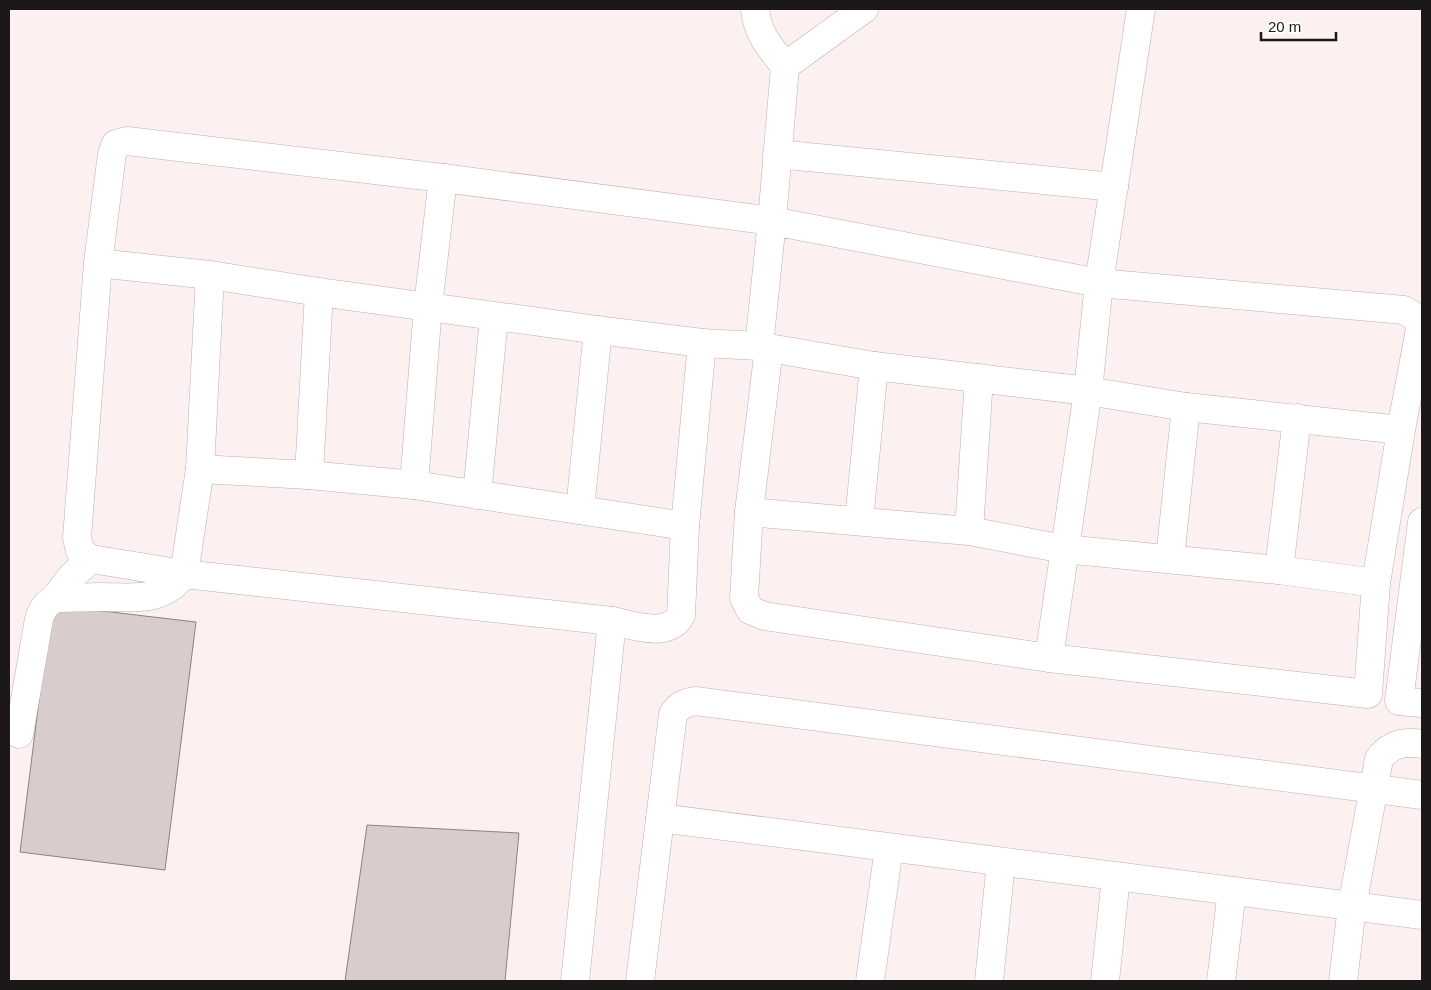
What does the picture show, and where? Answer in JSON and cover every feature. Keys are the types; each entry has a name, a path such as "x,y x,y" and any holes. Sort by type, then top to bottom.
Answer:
{"street":[{"path":"98,263 210,275 319,292 598,330 702,343 759,346 772,221 784,66 763,40 756,22 755,9"},
{"path":"784,66 864,9"},
{"path":"1049,658 1088,391 1099,282 1141,9"},
{"path":"702,343 685,526 680,615 678,621 673,624 657,629 612,622 184,574 91,559 80,551 77,538 98,263 113,149 116,144 127,141 443,178 772,221 1099,282 1404,310 1418,318 1420,329 1376,583 1368,694 1049,658 756,613 750,610 744,598 749,512 769,348 874,366 1088,391 1186,407 1401,430"},
{"path":"777,154 1114,187"},
{"path":"414,485 428,306 443,178"},
{"path":"55,598 140,598 167,591 177,584 184,574 200,469 210,275"},
{"path":"309,475 319,292"},
{"path":"477,495 494,316"},
{"path":"580,510 598,330"},
{"path":"859,521 874,366"},
{"path":"970,531 979,378"},
{"path":"1170,558 1186,407"},
{"path":"1279,570 1297,418"},
{"path":"200,469 309,475 414,485 685,526"},
{"path":"749,512 970,531 1064,549 1170,558 1376,583"},
{"path":"1422,522 1399,701 1422,704"},
{"path":"19,734 39,619 45,606 55,598 72,576 91,559"},
{"path":"575,981 612,622"},
{"path":"640,981 674,714 681,704 695,701 1422,795"},
{"path":"1343,981 1352,907 1379,759 1384,752 1402,742 1422,744"},
{"path":"660,818 1422,915"},
{"path":"870,981 889,848"},
{"path":"989,981 1001,862"},
{"path":"1105,981 1116,876"},
{"path":"1221,981 1232,892"}],"building":[{"path":"51,605 196,622 165,870 20,852"},
{"path":"367,825 519,833 505,981 345,981"}]}
